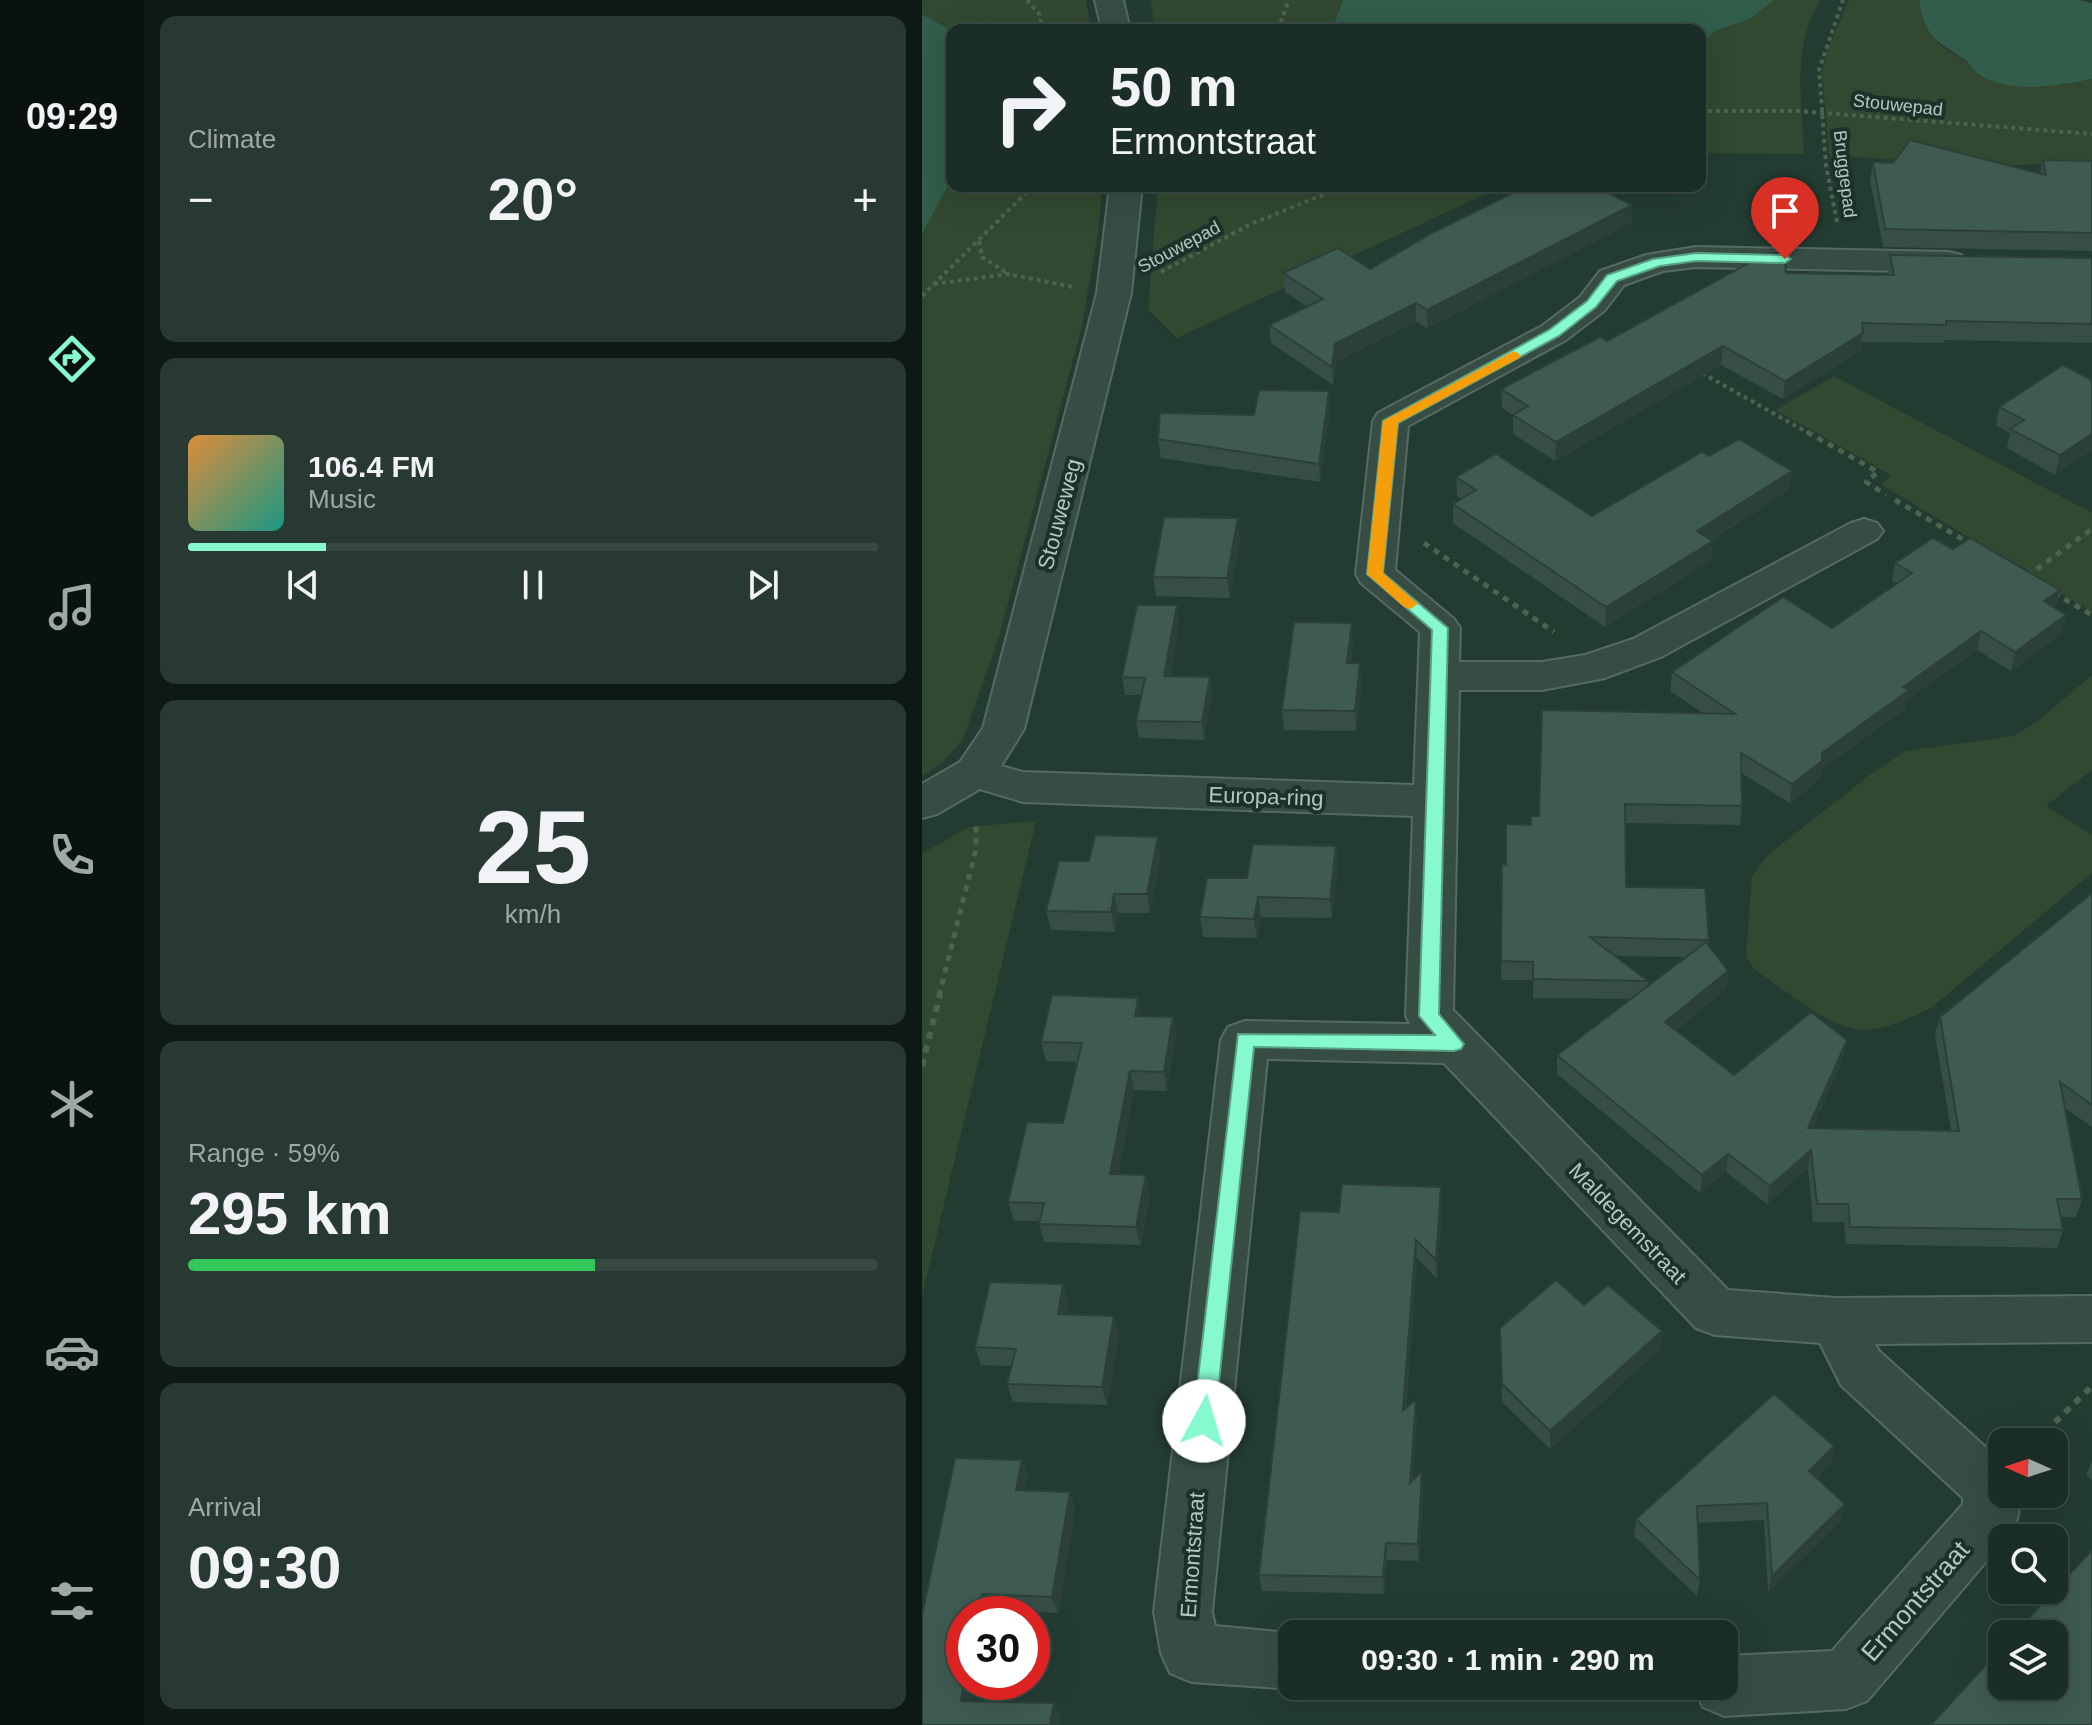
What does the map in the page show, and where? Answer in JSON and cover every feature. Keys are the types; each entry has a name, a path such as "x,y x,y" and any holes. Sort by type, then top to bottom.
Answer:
{"street":[{"path":"1109,0 1115,24"},
{"name":"Stouweweg","path":"922,803 975,773 1003,729 1114,293 1126,192"},
{"path":"1433,801 1440,628 1375,574 1391,421 1554,333 1592,304 1612,278 1658,262 1696,257 1983,262"},
{"path":"1438,676 1542,676 1601,664 1647,648 1864,531"},
{"name":"Europa-ring","path":"975,773 1023,787 1433,801"},
{"name":"Maldegemstraat","path":"1433,801 1429,1016 1715,1312 1836,1321 2092,1319"},
{"name":"Ermontstraat","path":"1278,1659 1191,1653 1183,1612 1245,1040 1454,1044"},
{"name":"Ermontstraat","path":"1738,1685 1846,1680 1992,1513 1990,1487 1860,1368 1836,1321"}],"path":[{"path":"1027,0 1040,15 1041,24"},
{"path":"1280,24 1289,0"},
{"name":"Bruggepad","path":"1843,0 1819,70 1826,166 1844,260"},
{"name":"Stouwepad","path":"1706,111 1823,111 1919,123 2092,134"},
{"path":"922,296 1027,192"},
{"name":"Stouwepad","path":"1114,293 1142,284 1206,244 1328,192"},
{"path":"979,241 982,257 1008,274"},
{"path":"934,284 1008,274 1114,293"},
{"path":"1690,366 1878,472 1866,482 1974,546"},
{"path":"1382,519 1410,534 1601,664"},
{"path":"2039,584 2026,577 2092,529"},
{"path":"2052,592 2092,615"},
{"path":"922,1066 976,849 975,773"},
{"path":"2049,1428 2092,1386"}],"shaded area":[{"path":"922,0 1086,0 1090,24 946,24 946,28 922,14"},
{"path":"1151,0 1343,0 1334,24 1154,24"},
{"path":"1343,0 1774,0 1750,19 1717,30 1706,39 1706,24 1334,24"},
{"path":"1774,0 1820,0 1805,37 1800,75 1804,154 1706,153 1706,39 1717,30 1750,19"},
{"path":"1849,0 1919,0 1934,38 1975,71 2061,85 2092,79 2092,163 1982,166 1829,155 1822,72 1827,51"},
{"path":"1919,0 2079,0 2092,3 2092,79 2033,87 1989,80 1933,37 1925,23"},
{"path":"922,14 946,28 946,189 922,234"},
{"path":"946,189 946,192 1101,192 1098,233 1081,330 999,637 963,739 945,760 922,776 922,234"},
{"path":"1158,192 1489,192 1177,338 1148,309"},
{"path":"1834,376 2092,513 2092,612 1882,485 1891,475 1776,410"},
{"path":"2092,675 2092,770 2046,806 2092,835 2092,873 1931,1008 1888,1026 1870,1030 1848,1028 1806,1006 1754,969 1746,956 1752,876 1769,854 1871,774 1906,751 2013,736 2038,721"},
{"path":"1036,821 922,1296 922,854 968,827"}],"building":[{"path":"1910,140 2046,175 2043,160 2092,161 2092,233 1885,229 1873,162 1893,163"},
{"path":"1515,192 1607,192 1632,205 1427,310 1416,303 1335,344 1332,367 1269,325 1323,299 1283,273 1338,248 1370,269 1434,232"},
{"path":"1767,253 1784,253 1786,273 1894,275 1890,255 2092,258 2092,324 1862,323 1863,333 1785,381 1723,346 1556,442 1513,415 1528,406 1501,389 1600,337 1607,341"},
{"path":"2063,365 2092,380 2092,434 2060,455 2010,429 2024,420 1999,407"},
{"path":"1259,390 1329,391 1319,464 1158,439 1160,413 1254,415"},
{"path":"1739,439 1792,471 1697,531 1713,541 1606,607 1453,504 1476,490 1456,477 1496,454 1592,516 1702,452 1709,456"},
{"path":"1164,517 1238,518 1227,578 1153,577"},
{"path":"1933,538 1953,549 1970,538 2060,590 2044,601 2066,615 2015,652 1981,631 1903,687 1909,690 1822,753 1822,761 1792,784 1741,753 1742,806 1625,804 1626,887 1705,888 1709,940 1590,937 1648,981 1533,979 1533,962 1501,961 1502,864 1506,865 1506,824 1531,825 1531,816 1539,816 1542,710 1735,714 1672,672 1783,597 1832,628 1912,573 1895,563"},
{"path":"1137,605 1177,605 1164,676 1210,677 1202,722 1136,721 1145,678 1122,677"},
{"path":"1294,622 1352,623 1347,663 1360,663 1355,711 1282,710"},
{"path":"1095,835 1158,837 1147,894 1114,894 1111,912 1046,911 1059,861 1089,861"},
{"path":"1253,844 1336,846 1330,899 1258,897 1254,919 1200,917 1207,878 1247,878"},
{"path":"2092,893 2092,1105 2060,1082 2082,1199 2057,1199 2063,1230 1850,1227 1848,1204 1817,1204 1811,1150 1770,1186 1728,1154 1702,1175 1557,1055 1706,942 1728,971 1665,1022 1734,1075 1811,1012 1847,1040 1808,1128 1959,1131 1940,1017"},
{"path":"1052,995 1138,998 1135,1016 1173,1017 1164,1072 1130,1071 1110,1174 1146,1175 1136,1227 1039,1224 1044,1203 1008,1202 1027,1122 1063,1123 1082,1043 1041,1042"},
{"path":"1342,1184 1441,1187 1436,1260 1416,1240 1403,1410 1416,1400 1410,1483 1422,1471 1418,1544 1386,1543 1383,1577 1259,1575 1300,1211 1339,1212"},
{"path":"1556,1280 1584,1305 1608,1285 1662,1331 1550,1431 1502,1384 1500,1328"},
{"path":"990,1282 1063,1284 1058,1314 1114,1316 1102,1387 1007,1384 1016,1349 975,1347"},
{"path":"1774,1394 1834,1446 1809,1471 1845,1504 1772,1576 1767,1503 1697,1506 1700,1580 1636,1519"},
{"path":"955,1458 1022,1460 1016,1490 1070,1492 1052,1597 946,1596 946,1700 1054,1703 1050,1725 922,1725 922,1615"},
{"path":"2092,1550 2092,1725 1931,1725 1988,1662 1988,1700 2068,1700 2068,1620 2027,1620 2042,1604 2068,1604 2068,1576"}],"slow traffic":[{"path":"1410,604 1375,574 1391,421 1514,355"}],"route":[{"path":"1204,1421 1245,1040 1454,1044 1429,1016 1440,628 1375,574 1391,421 1554,333 1592,304 1612,278 1658,262 1696,257 1785,259"}]}
